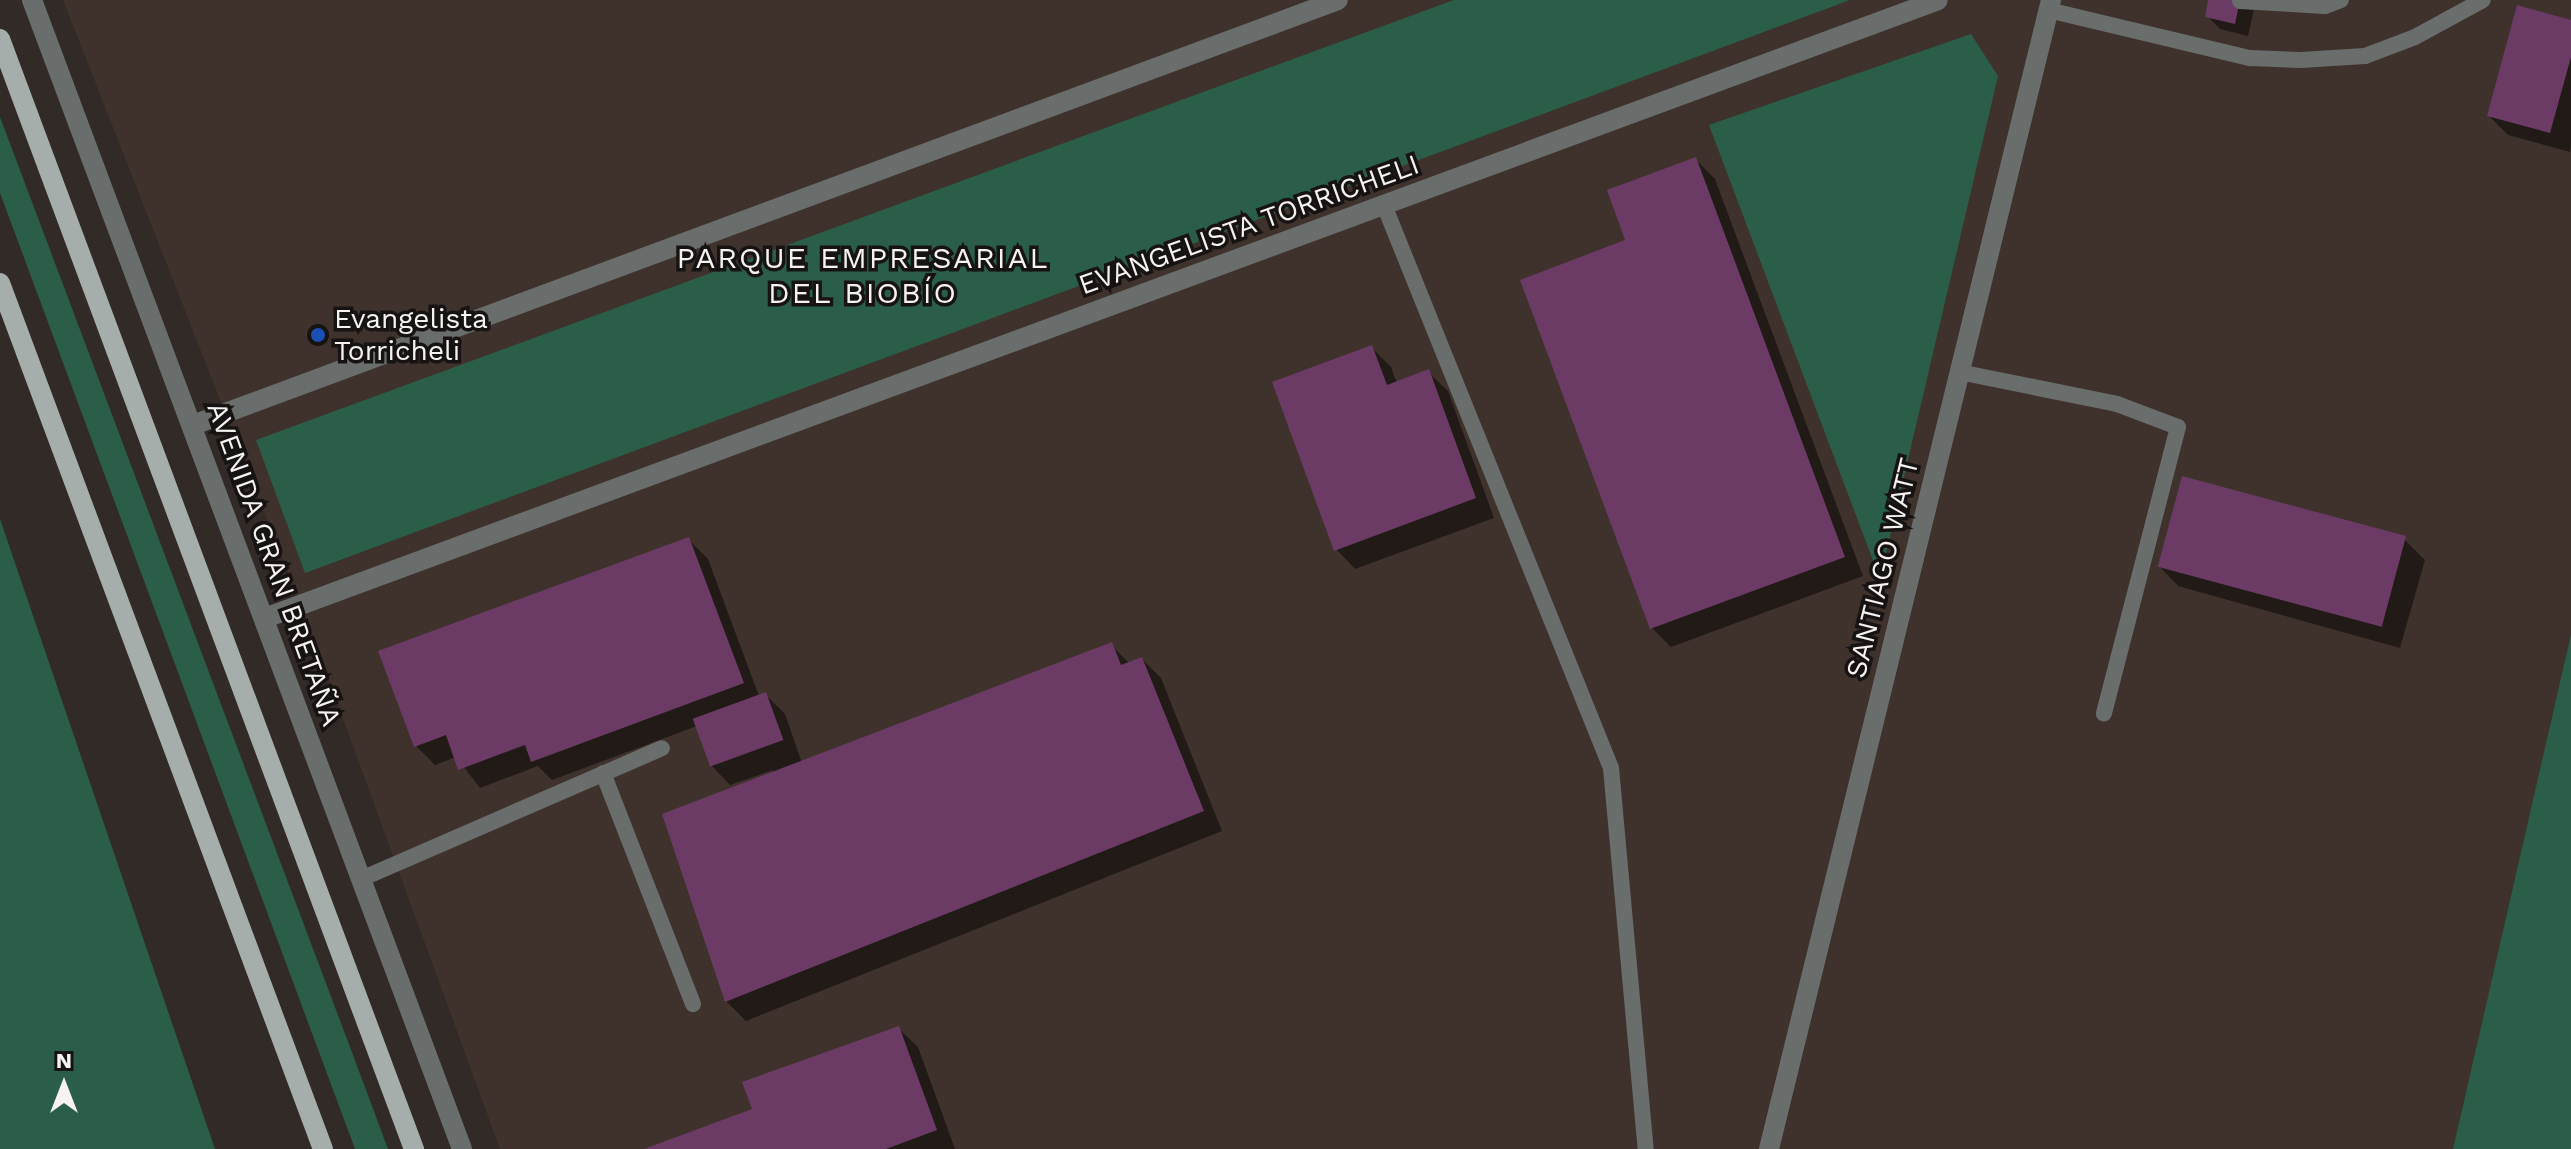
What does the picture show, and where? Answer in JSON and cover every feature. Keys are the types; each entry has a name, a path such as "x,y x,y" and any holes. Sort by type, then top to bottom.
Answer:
{"main road":[{"path":"0,39 414,1149"},
{"path":"0,283 323,1149"}],"street":[{"name":"AVENIDA GRAN BRETAÑA","path":"32,0 462,1149"},
{"path":"193,425 1338,0"},
{"name":"EVANGELISTA TORRICHELI","path":"265,618 1938,0"},
{"name":"SANTIAGO WATT","path":"1769,1149 2050,5"}],"lane":[{"path":"2240,1 2325,6 2341,0"},
{"path":"2050,5 2250,58 2301,60 2365,56 2415,37 2483,0"},
{"path":"1384,205 1611,768 1646,1149"},
{"path":"1959,372 2117,404 2178,427 2104,714"},
{"path":"361,879 662,748"},
{"path":"603,773 693,1004"}],"shaded area":[{"path":"63,0 2571,0 2571,634 2453,1149 500,1149 314,639"}],"green space":[{"path":"1454,0 1850,0 305,573 256,440"},
{"path":"1971,34 1998,76 1880,579 1709,125"},
{"path":"0,117 388,1149 355,1149 0,193"},
{"path":"0,519 215,1149 0,1149"},
{"path":"2571,634 2571,1149 2453,1149"}],"building":[{"path":"2208,0 2240,0 2235,24 2205,17"},
{"path":"2517,5 2571,20 2571,57 2550,133 2487,116"},
{"path":"1696,157 1845,557 1650,629 1520,280 1625,240 1607,190"},
{"path":"1372,345 1387,385 1429,369 1476,498 1334,551 1272,382"},
{"path":"2182,476 2406,536 2382,627 2158,567"},
{"path":"689,537 744,683 531,762 525,745 458,770 446,735 414,747 378,651"},
{"path":"1112,642 1121,665 1142,657 1204,811 725,1002 662,814"},
{"path":"766,692 783,740 710,767 693,719"},
{"path":"899,1026 937,1130 886,1149 644,1149 752,1109 742,1082"}],"place":[{"name":"Evangelista Torricheli","path":"318,335"}],"district":[{"name":"PARQUE EMPRESARIAL DEL BIOBÍO","path":"863,275"}]}
